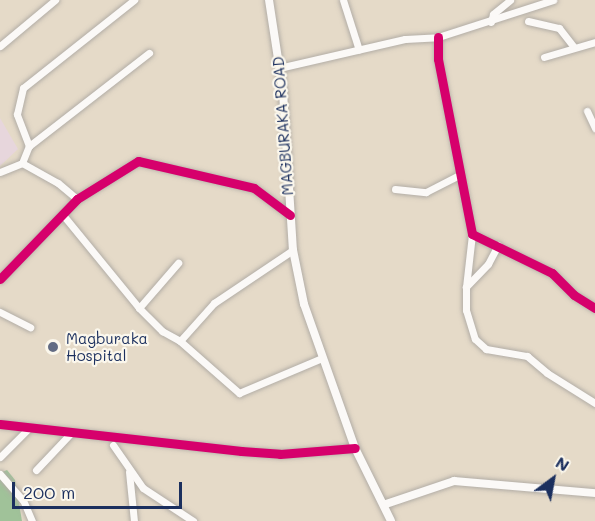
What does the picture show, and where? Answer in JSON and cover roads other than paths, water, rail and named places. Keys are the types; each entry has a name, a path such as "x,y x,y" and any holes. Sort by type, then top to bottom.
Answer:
{"main road":[{"name":"MAGBURAKA ROAD","path":"269,0 279,68 293,250 304,304 355,448 386,504 390,520"},
{"path":"386,504 454,481 595,492"}],"street":[{"path":"0,46 54,0"},
{"path":"29,146 17,114 23,87 134,0"},
{"path":"344,0 359,50"},
{"path":"511,0 512,16"},
{"path":"491,22 494,14 511,0"},
{"path":"279,68 405,39 438,37 512,16 554,0"},
{"path":"528,21 559,28 574,47"},
{"path":"438,37 438,59 460,158 459,175 466,191 472,234 466,287 466,310 475,339 486,349 527,356 547,374 595,404"},
{"path":"544,57 595,42"},
{"path":"0,172 22,163 29,146 149,53"},
{"path":"587,111 595,128"},
{"path":"0,279 77,199 138,161 156,162 254,188 290,215"},
{"path":"22,163 58,183 77,199"},
{"path":"395,189 426,192 459,175"},
{"path":"63,215 139,308 162,331 180,341 226,384 244,393 322,358"},
{"path":"472,234 552,273 574,295 595,308"},
{"path":"466,287 488,264 498,245"},
{"path":"180,341 214,303 293,250"},
{"path":"139,308 178,263"},
{"path":"0,312 30,327"},
{"path":"0,424 70,434 280,454 355,448"},
{"path":"0,457 27,429"},
{"path":"36,470 70,434"},
{"path":"113,446 129,472 143,488 193,521"},
{"path":"129,472 134,521"},
{"path":"0,474 23,500 32,521"},
{"path":"131,492 143,488"}],"place":[{"name":"Magburaka Hospital","path":"53,347"}]}
